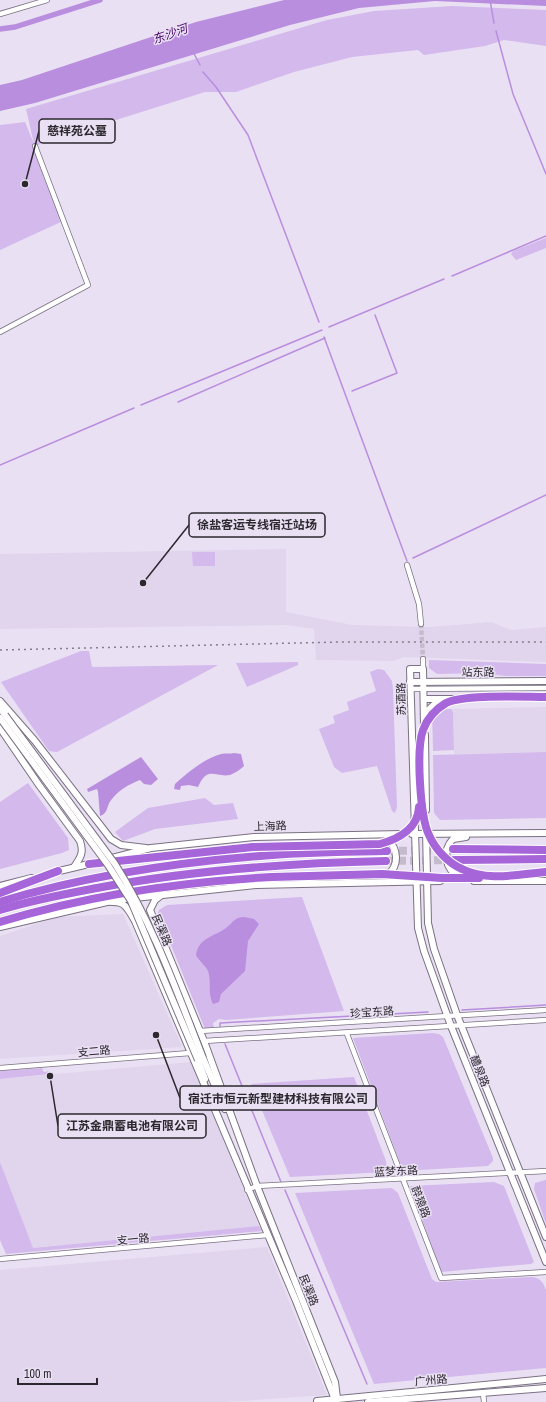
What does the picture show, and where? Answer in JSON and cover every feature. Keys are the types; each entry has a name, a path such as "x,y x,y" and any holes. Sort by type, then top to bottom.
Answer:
{"highway":[{"path":"89,864 253,847 380,844 399,837 410,828 418,817 422,732 426,722 438,709 448,702 462,698 546,697"},
{"path":"420,766 423,816 429,836 438,849 450,862 467,872 481,875 501,876"},
{"path":"453,849 546,850"},
{"path":"0,902 55,887 173,864 260,856 387,851"},
{"path":"454,860 546,859"},
{"path":"0,910 61,895 174,875 279,866 386,861"},
{"path":"0,893 58,871"},
{"path":"0,922 48,909 122,893 187,884 272,877 340,874 382,874 466,879 546,872"}],"main road":[{"name":"苏酒路","path":"415,881 410,669 423,669 428,881"},
{"name":"站东路","path":"410,682 424,685 546,681"},
{"path":"424,699 546,697"},
{"path":"424,714 435,702 441,699"},
{"path":"0,701 35,741 111,839 121,845 151,848"},
{"name":"民渠路","path":"0,708 2,717 108,865 130,901 257,1186"},
{"path":"0,728 80,841 83,849 81,857 74,867"},
{"path":"521,881 460,876 455,874 449,867 447,854 451,841 457,838 522,833"},
{"name":"上海路","path":"0,886 151,848 254,837 546,833"},
{"path":"340,835 385,838 392,843 396,857 394,868 384,876 344,883"},
{"path":"0,927 103,902 164,894 256,885 415,881 546,881"},
{"name":"醴泉路","path":"415,881 418,928 424,951 451,1026 546,1262"},
{"name":"醴泉路","path":"428,881 428,923 434,949 457,1015 546,1237"},
{"name":"民渠路","path":"164,894 155,900 150,910 204,1041 257,1186 335,1382 336,1400"},
{"name":"民渠路","path":"103,902 121,902 129,911 247,1190 268,1235 336,1400"},
{"name":"民渠路","path":"201,1059 247,1190"},
{"name":"广州路","path":"310,1402 546,1379"},
{"name":"广州路","path":"368,1402 546,1388"}],"street":[{"path":"0,14 47,0"},
{"path":"0,332 88,285 35,146"},
{"path":"407,565 419,604 421,624"},
{"path":"423,659 423,669"},
{"path":"410,689 424,685 466,688 546,688"},
{"name":"珍宝东路","path":"200,1031 546,1010"},
{"name":"珍宝东路","path":"204,1041 347,1034 546,1020"},
{"name":"醉猿路","path":"347,1034 441,1278 546,1272"},
{"name":"支二路","path":"0,1068 190,1053"},
{"name":"蓝梦东路","path":"247,1190 257,1186 546,1171"},
{"name":"支一路","path":"0,1260 268,1235"},
{"path":"483,1393 484,1402"}],"shaded area":[{"path":"452,6 546,10 546,46 504,40 485,46 424,55 418,50 352,57 294,72 236,92 205,92 35,146 63,221 0,250 0,125 25,122 34,144 26,109 327,20 374,11"},
{"path":"546,238 546,248 516,260 511,254 513,251"},
{"path":"286,549 286,612 352,625 430,627 491,622 511,630 546,627 546,662 404,657 393,661 316,660 314,629 287,625 0,629 0,554"},
{"path":"192,552 215,552 215,566 193,566"},
{"path":"81,651 89,651 92,667 218,665 57,752 49,751 1,682"},
{"path":"429,660 546,664 546,676 505,676 484,673 437,674 429,668"},
{"path":"298,662 298,665 247,687 236,663"},
{"path":"378,669 384,670 392,681 393,689 397,807 395,813 392,811 377,766 342,773 334,767 319,729 335,723 333,716 349,710 347,702 376,691 370,672"},
{"path":"546,707 546,752 454,754 453,712 451,709"},
{"path":"451,709 453,712 454,750 433,751 432,710"},
{"path":"546,752 546,818 440,820 434,813 433,755"},
{"path":"28,783 68,838 69,850 0,869 0,802"},
{"path":"205,798 214,805 233,803 238,819 155,829 123,841 115,832 148,808"},
{"path":"302,897 344,1011 226,1020 219,1019 213,1023 214,1028 205,1029 158,913 159,910 167,905"},
{"path":"123,914 182,1047 0,1059 0,936 57,917"},
{"path":"433,1033 439,1034 443,1037 493,1158 493,1161 488,1166 403,1171 353,1038"},
{"path":"191,1062 259,1226 32,1248 0,1162 0,1079"},
{"path":"42,1068 44,1072 49,1071 50,1074 0,1079 0,1071"},
{"path":"354,1077 386,1161 387,1172 290,1177 251,1084"},
{"path":"0,1162 33,1248 259,1226 262,1231 6,1254 0,1240"},
{"path":"546,1180 546,1224 534,1189 535,1183"},
{"path":"494,1182 504,1186 534,1262 531,1264 441,1272 410,1186"},
{"path":"392,1188 398,1193 432,1279 436,1282 531,1277 537,1278 541,1281 546,1290 546,1368 374,1384 295,1193"},
{"path":"267,1247 327,1395 226,1402 0,1402 0,1270"}],"water":[{"name":"东沙河","path":"284,0 546,0 546,6 435,1 359,8 290,25 35,103 0,111 0,85 22,80 196,22"},
{"path":"221,754 241,754 244,766 237,771 230,775 209,774 205,776 198,787 189,785 181,786 180,790 174,789 175,784 203,762"},
{"path":"141,757 158,779 151,785 144,784 140,780 124,788 112,799 105,813 100,816 97,789 88,792 87,789"},
{"path":"244,917 254,919 259,924 248,941 245,971 221,994 219,1002 213,1004 210,995 210,979 208,971 196,955 198,949 200,944 208,938 226,928 236,919"}],"waterway":[{"path":"0,29 15,27 100,0"},
{"path":"490,0 494,23"},
{"path":"496,31 513,94 546,174"},
{"path":"193,52 200,65"},
{"path":"203,72 216,87 248,135 319,322"},
{"path":"452,276 546,236"},
{"path":"329,327 444,279"},
{"path":"352,391 397,373 375,315"},
{"path":"141,405 322,330"},
{"path":"324,337 407,561"},
{"path":"178,402 325,338"},
{"path":"0,465 134,408"},
{"path":"413,558 546,495"},
{"path":"462,1010 546,1005"},
{"path":"220,1028 220,1023 428,1012"},
{"path":"225,1044 281,1182"},
{"path":"285,1190 367,1384"}],"tunnel":[{"path":"421,624 423,659"},
{"path":"387,851 442,850"},
{"path":"386,861 451,860"}],"railway":[{"path":"0,650 340,642 546,642"}],"place":[{"name":"慈祥苑公墓","path":"25,184"},
{"name":"徐盐客运专线宿迁站场","path":"143,583"},
{"name":"宿迁市恒元新型建材科技有限公司","path":"156,1035"},
{"name":"江苏金鼎蓄电池有限公司","path":"50,1076"}]}
